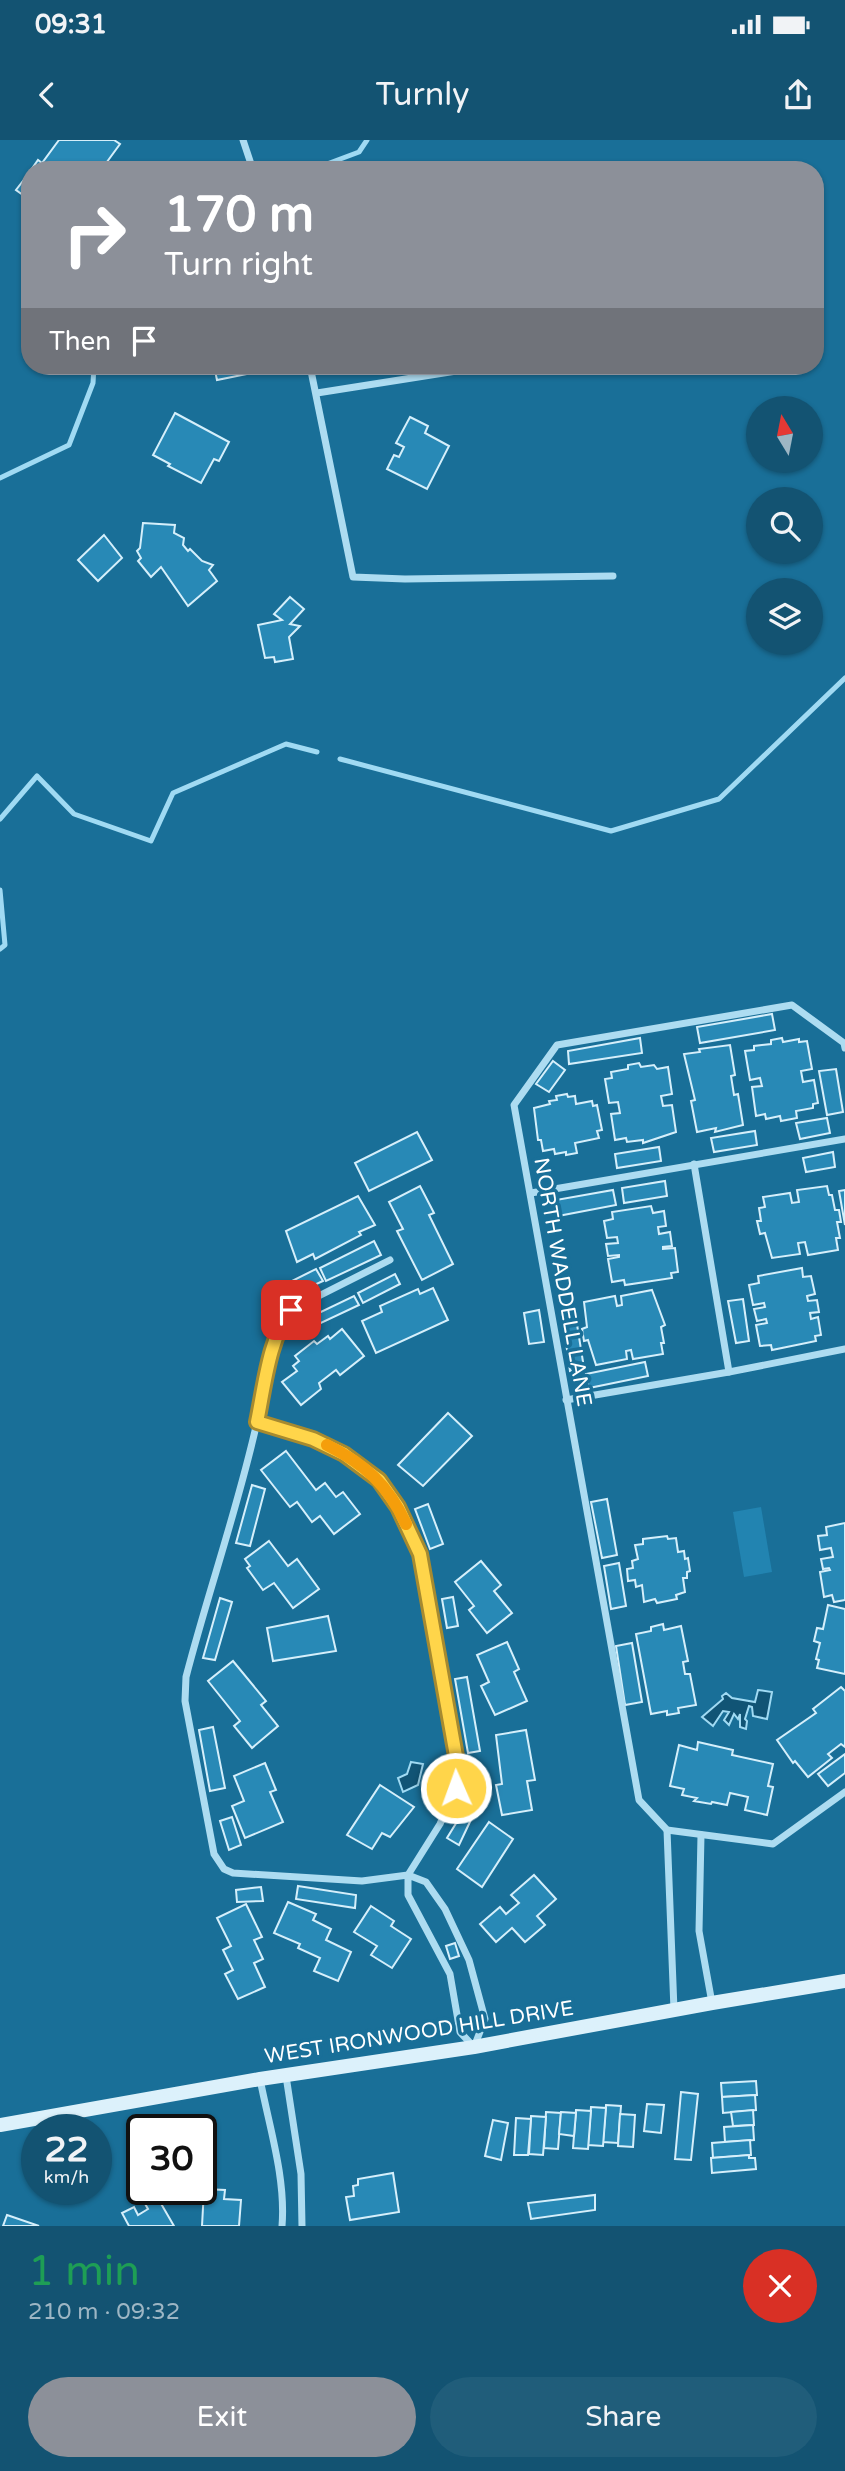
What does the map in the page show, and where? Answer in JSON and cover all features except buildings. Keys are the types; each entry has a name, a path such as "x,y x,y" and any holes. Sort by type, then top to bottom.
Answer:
{"street":[{"path":"243,140 250,161"},
{"path":"312,375 353,577 405,579 613,576"},
{"path":"317,393 431,375"},
{"name":"NORTH WADDELL LANE","path":"667,1830 639,1800 514,1105 558,1045 792,1005 844,1043 845,1048"},
{"path":"531,1193 845,1139"},
{"path":"694,1164 729,1372"},
{"path":"257,1422 313,1439 344,1454 379,1480 398,1507 420,1554 456,1756 456,1788 440,1825 415,1860 408,1875 408,1895 450,1975 460,2032 474,2047 485,2019 469,1960 439,1900 425,1882 408,1875 362,1881 233,1873 224,1869 214,1854 185,1701 186,1677 257,1422 268,1367 284,1318 291,1310 390,1260"},
{"path":"566,1400 845,1349"},
{"path":"674,2010 667,1830 773,1844 845,1792"},
{"path":"701,1835 699,1931 712,2003"},
{"name":"WEST IRONWOOD HILL DRIVE","path":"0,2125 260,2079 474,2047 712,2003 845,1982"},
{"path":"286,2076 301,2174 302,2226"},
{"path":"260,2079 280,2178 282,2226"}],"shaded area":[{"path":"761,1507 772,1572 744,1577 733,1512"},
{"path":"758,1690 772,1692 767,1719 753,1716 752,1707 749,1706 745,1719 746,1729 740,1727 740,1714 738,1719 734,1714 729,1725 724,1720 729,1712 723,1711 713,1726 702,1717 723,1699 722,1696 726,1693 732,1698 755,1702"},
{"path":"411,1762 423,1764 418,1785 403,1792 398,1778 407,1774"}],"waterway":[{"path":"335,161 359,152 367,140"},
{"path":"0,478 69,445 93,383 93,375"},
{"path":"340,759 611,831 719,799 845,678"},
{"path":"0,819 37,776 74,814 151,841 173,793 286,744 317,752"},
{"path":"0,890 5,945 0,949"}],"slow traffic":[{"path":"327,1445 379,1480 406,1524"}],"route":[{"path":"291,1310 284,1318 268,1367 257,1422 313,1439 344,1454 379,1480 398,1507 420,1554 456,1756 456,1788"}]}
